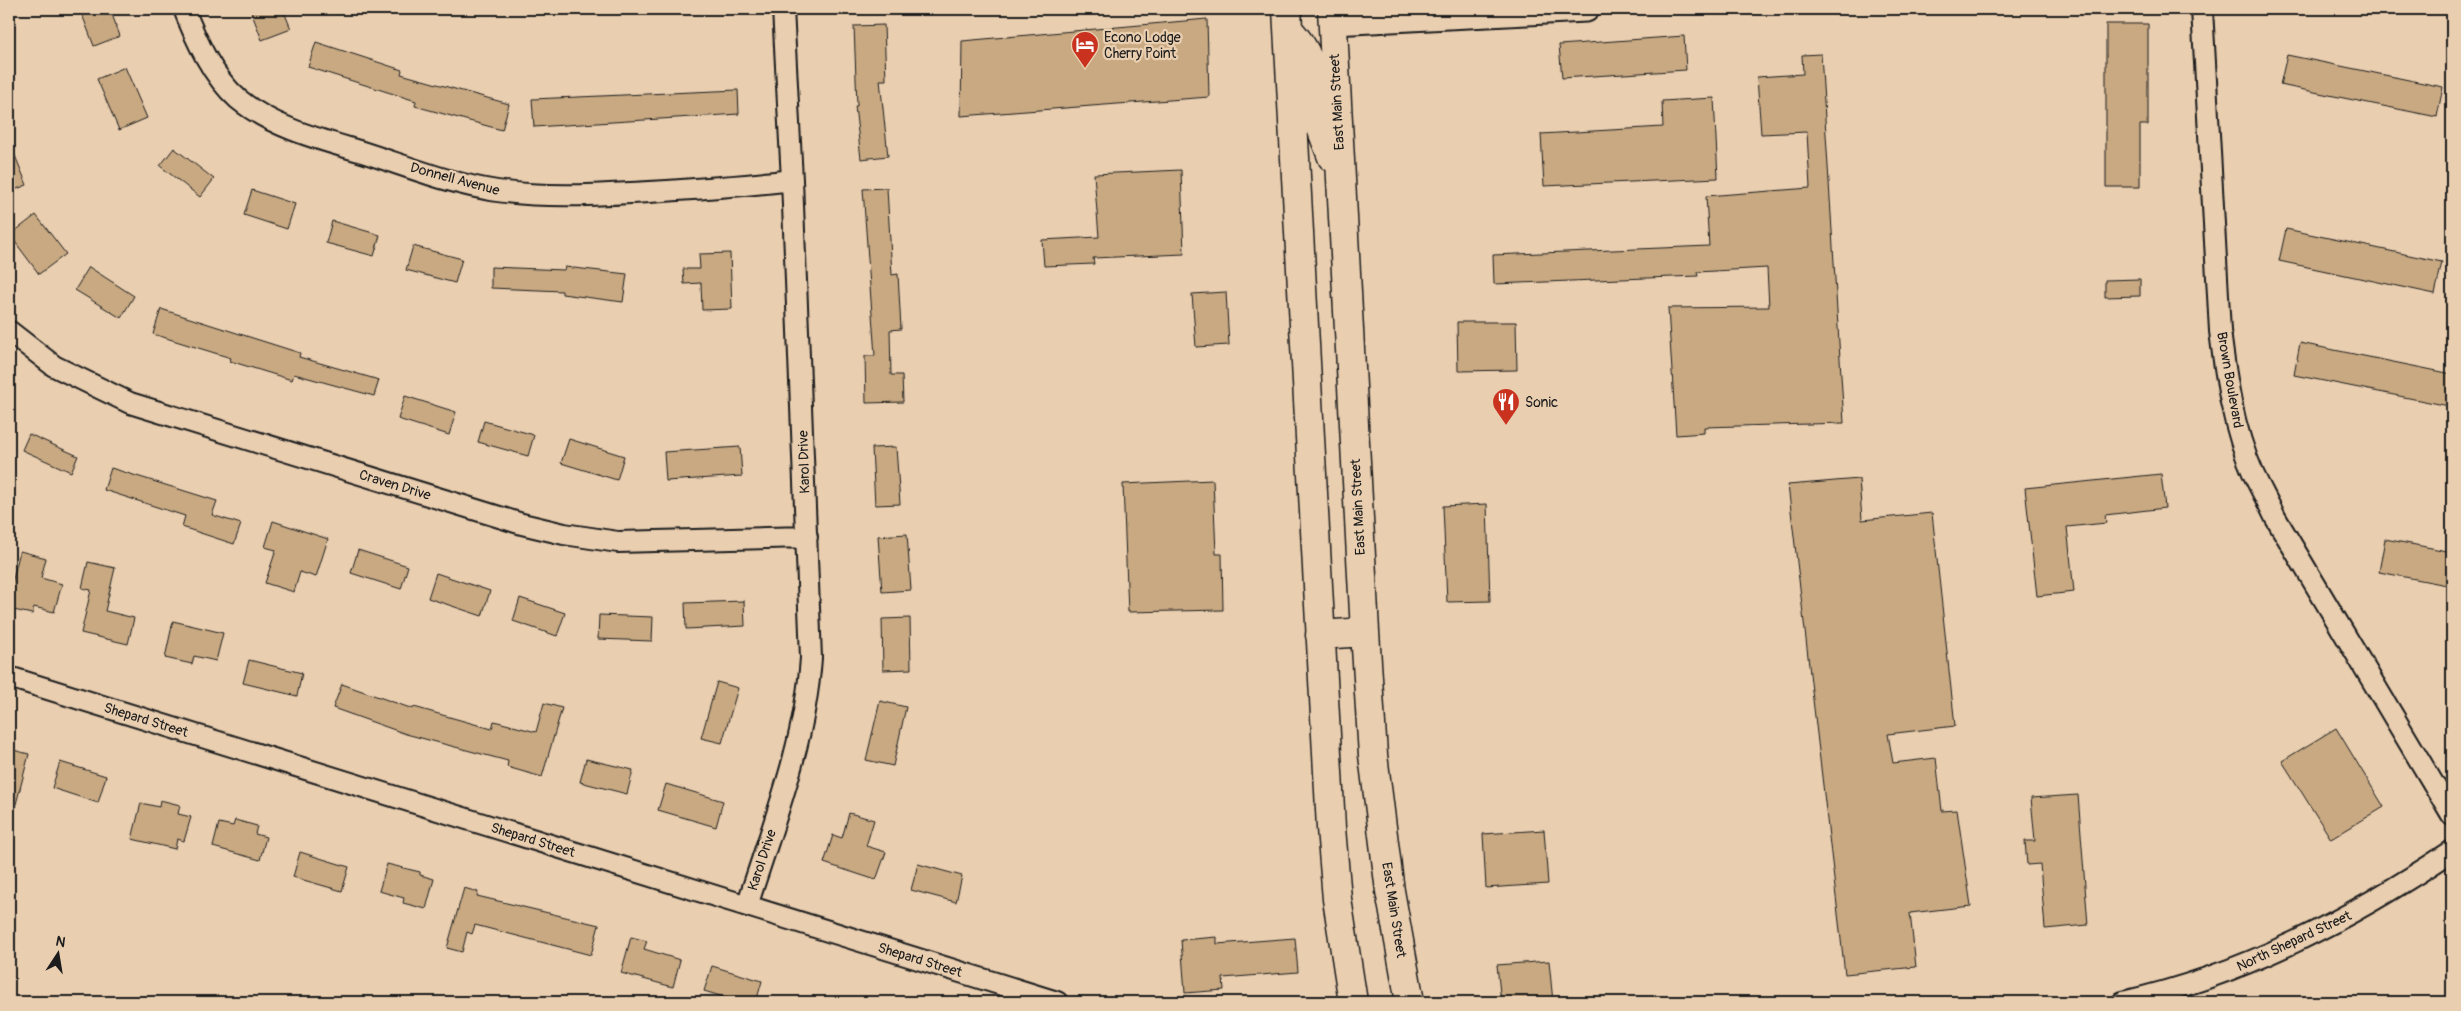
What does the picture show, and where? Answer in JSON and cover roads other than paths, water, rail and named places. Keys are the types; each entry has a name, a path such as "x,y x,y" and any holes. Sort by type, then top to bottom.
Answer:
{"main road":[{"name":"East Main Street","path":"1328,13 1341,182 1365,632 1374,755 1392,900 1410,1002"},
{"path":"1288,19 1309,59 1315,85 1319,121 1341,182"},
{"path":"1288,19 1320,635 1337,899 1353,1002"},
{"path":"1320,635 1365,632"},
{"path":"1337,899 1372,1002"}],"street":[{"name":"Donnell Avenue","path":"184,9 200,45 220,80 238,98 258,113 313,136 467,184 521,194 580,195 712,188 792,180"},
{"name":"Karol Drive","path":"746,906 794,760 803,725 810,658 807,537 783,9"},
{"path":"1328,13 1586,9"},
{"name":"Brown Boulevard","path":"2202,9 2220,331 2225,367 2240,438 2252,472 2275,517 2452,815"},
{"name":"Craven Drive","path":"9,331 54,366 130,403 522,524 573,536 618,542 807,537"},
{"name":"Shepard Street","path":"9,677 1057,1002"},
{"name":"North Shepard Street","path":"2124,1002 2193,984 2280,950 2365,907 2452,851"}],"place":[{"name":"Econo Lodge Cherry Point","path":"1085,69"},
{"name":"Sonic","path":"1506,426"}]}
